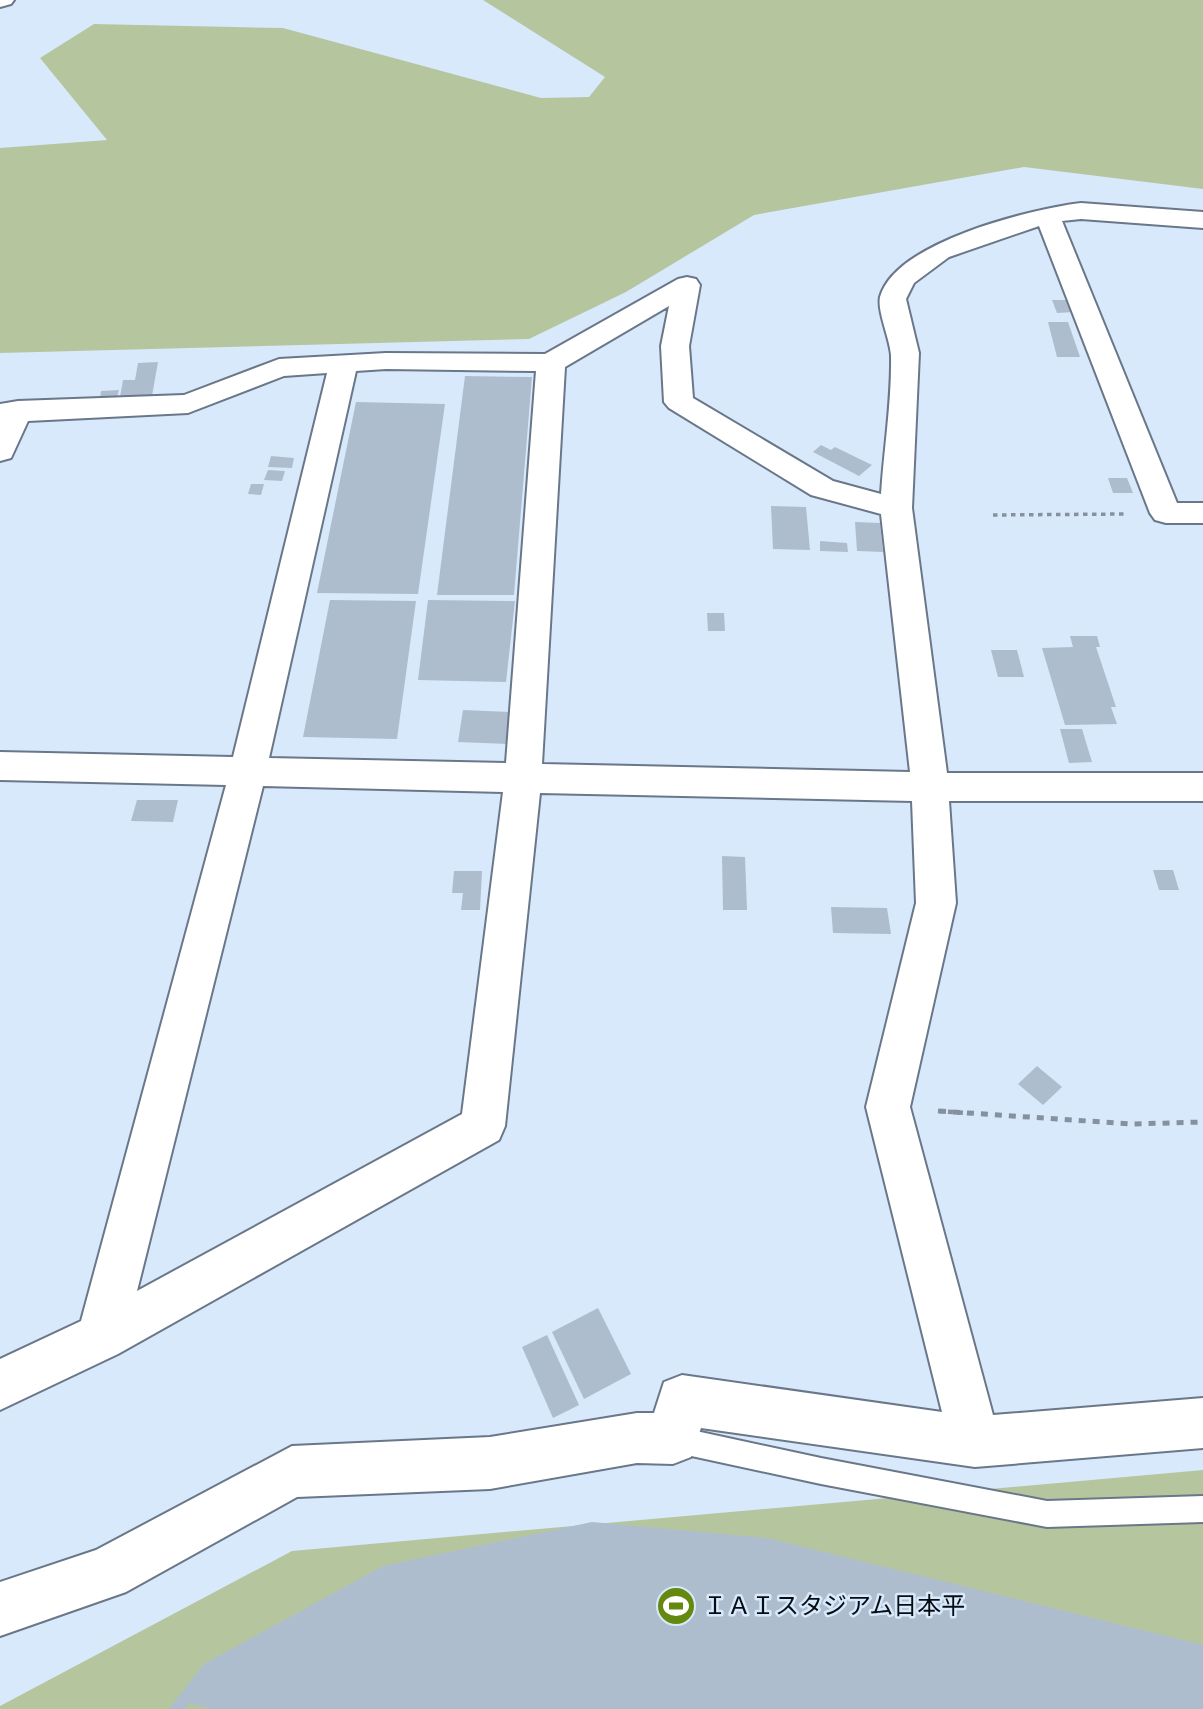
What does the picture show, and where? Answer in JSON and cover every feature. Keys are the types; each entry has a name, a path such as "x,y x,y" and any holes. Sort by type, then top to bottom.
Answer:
{"street":[{"path":"975,1442 888,1107 936,902 930,787 896,508 905,353 893,299 903,279 940,251 1047,215 1081,211 1203,220"},
{"path":"1047,215 1166,513 1203,513"},
{"path":"0,451 9,412 188,404 279,368 344,363 551,363 687,285 675,346 679,402 822,488 896,508"},
{"path":"101,1337 248,771 344,363"},
{"path":"0,1385 101,1337 483,1126 523,776 551,363"},
{"path":"0,766 930,787 1203,788"},
{"path":"0,1609 107,1573 292,1472 490,1463 637,1438 673,1439 682,1400 975,1442 1203,1423"}],"lane":[{"path":"673,1439 821,1471 1047,1514 1203,1509"}],"path":[{"path":"993,515 1166,513"},
{"path":"888,1107 1132,1124 1203,1122"}],"green space":[{"path":"483,0 1203,0 1203,189 1024,167 754,215 626,292 529,339 0,353 0,148 107,140 40,58 94,24 283,28 541,98 589,97 605,77"},
{"name":"ＩＡＩスタジアム日本平","path":"1203,1470 1203,1709 0,1709 0,1706 292,1551"}],"building":[{"path":"1052,300 1069,300 1074,312 1057,313"},
{"path":"1048,322 1068,322 1080,357 1057,357"},
{"path":"158,362 152,396 120,397 123,380 135,380 138,363"},
{"path":"465,376 532,377 514,595 437,595"},
{"path":"119,390 117,397 100,398 101,391"},
{"path":"356,402 445,404 418,594 317,593"},
{"path":"821,445 831,450 835,447 872,465 859,476 813,452"},
{"path":"271,456 294,458 292,468 268,467"},
{"path":"268,470 285,471 282,481 264,480"},
{"path":"1108,478 1127,478 1133,493 1113,493"},
{"path":"251,484 264,484 261,495 248,494"},
{"path":"771,506 806,507 810,550 773,549"},
{"path":"855,522 880,523 883,552 857,551"},
{"path":"820,541 847,543 848,552 820,551"},
{"path":"330,600 416,601 397,739 303,737"},
{"path":"428,600 515,601 506,682 418,680"},
{"path":"707,613 724,613 725,631 708,631"},
{"path":"1070,636 1097,636 1100,647 1096,647 1116,707 1111,707 1117,724 1065,725 1042,648 1073,647"},
{"path":"991,650 1017,650 1024,677 998,677"},
{"path":"463,710 512,712 508,744 458,742"},
{"path":"1060,729 1082,729 1092,762 1069,763"},
{"path":"137,800 178,800 173,822 131,821"},
{"path":"722,856 745,857 747,910 723,910"},
{"path":"1153,870 1173,870 1179,890 1159,890"},
{"path":"454,871 482,871 480,910 461,910 463,893 452,893"},
{"path":"831,907 887,908 891,934 833,933"},
{"path":"1037,1066 1062,1087 1043,1105 1018,1084"},
{"path":"598,1308 631,1374 584,1399 552,1332"},
{"path":"547,1335 579,1405 553,1418 522,1347"},
{"name":"ＩＡＩスタジアム日本平","path":"592,1522 767,1538 1203,1645 1203,1709 212,1709 188,1703 186,1709 169,1709 204,1664 383,1566"}],"place":[{"name":"ＩＡＩスタジアム日本平","path":"676,1606"}]}
